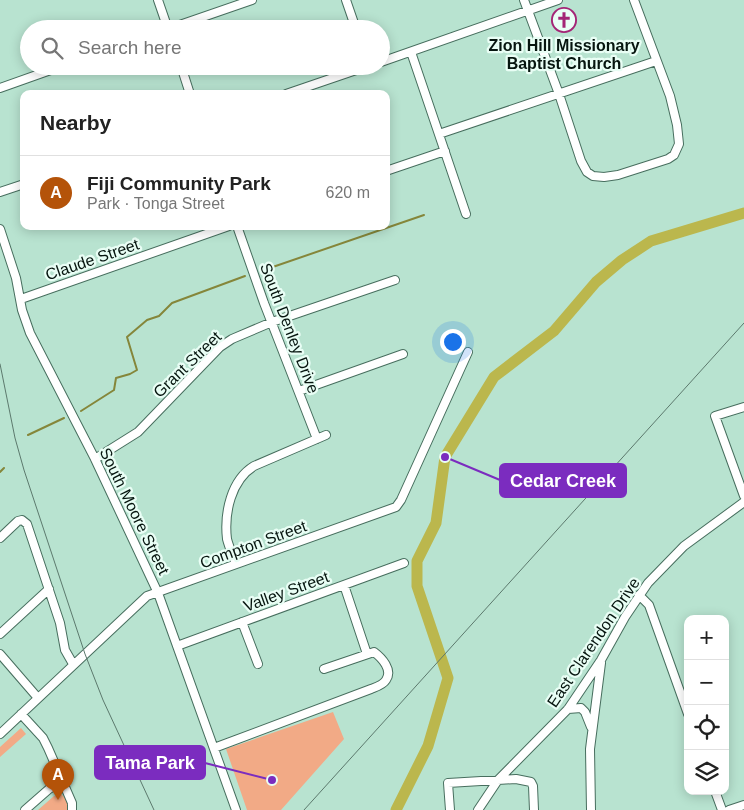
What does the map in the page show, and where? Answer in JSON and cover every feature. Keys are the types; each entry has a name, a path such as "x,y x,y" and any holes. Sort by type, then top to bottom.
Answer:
{"street":[{"path":"158,0 165,20"},
{"path":"194,20 252,0"},
{"path":"346,0 353,20"},
{"path":"524,0 559,94 581,161 587,172 593,176 604,177 618,175 668,159 674,155 679,144 677,125 670,96 634,0"},
{"path":"390,59 558,0"},
{"path":"411,52 466,214"},
{"path":"439,134 656,61"},
{"path":"0,88 37,75"},
{"path":"184,75 189,90"},
{"path":"298,90 342,75"},
{"path":"390,170 445,151"},
{"path":"0,192 20,185"},
{"name":"South Moore Street","path":"0,229 16,278 30,333 95,459 158,593 236,810"},
{"name":"Claude Street","path":"21,299 218,230"},
{"name":"South Denley Drive","path":"238,230 317,439"},
{"name":"Grant Street","path":"95,459 138,432 220,348 232,339 272,322 395,280"},
{"name":"Compton Street","path":"0,734 147,596 396,507 401,500 468,352"},
{"path":"299,391 404,354"},
{"path":"744,407 715,416 744,496"},
{"path":"236,564 228,541 226,528 236,483 245,472 254,466 326,435"},
{"name":"East Clarendon Drive","path":"478,810 498,780 568,709 601,660 639,595 664,566 684,546 744,502"},
{"path":"0,538 18,521 25,521 28,526 60,622 65,650 73,664"},
{"name":"Valley Street","path":"177,646 404,564"},
{"path":"344,585 371,653"},
{"path":"0,634 49,588"},
{"path":"639,595 649,605 685,705"},
{"path":"242,622 258,664"},
{"path":"214,748 371,689 382,684 388,674 381,657 371,653 324,670"},
{"path":"0,654 38,698"},
{"path":"591,810 589,771 591,727 601,660"},
{"path":"568,709 581,708 591,727"},
{"path":"21,714 43,738 72,803 72,810"},
{"path":"450,810 448,783 524,779 531,782 533,786 534,810"},
{"path":"25,810 48,789 62,781"},
{"path":"716,795 722,810"},
{"path":"729,810 744,805"}],"shaded area":[{"path":"333,712 344,739 281,810 247,810 226,749"},
{"path":"21,728 26,734 0,757 0,747"},
{"path":"61,794 67,801 67,810 38,810 54,796"}],"waterway":[{"path":"396,810 428,746 448,678 417,586 417,561 436,523 445,457 494,377 554,331 596,282 622,260 651,241 744,213"},
{"path":"390,227 424,215"},
{"path":"264,270 380,230"},
{"path":"81,411 114,390 116,378 137,370 127,337 147,320 159,316 172,303 245,276"},
{"path":"28,435 64,418"},
{"path":"0,472 4,468"}],"tram line":[{"path":"304,810 744,323"},
{"path":"0,364 15,438 24,470 85,654 103,700 154,810"}],"place":[{"name":"Zion Hill Missionary Baptist Church","path":"564,20"},
{"name":"Cedar Creek","path":"445,457"},
{"name":"Tama Park","path":"272,780"},
{"name":"Fiji Community Park","path":"58,800"}]}
